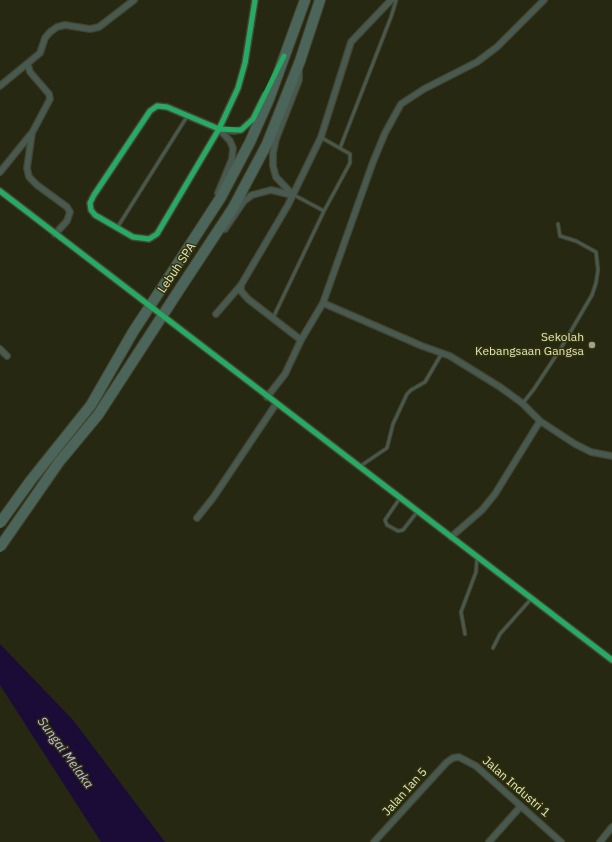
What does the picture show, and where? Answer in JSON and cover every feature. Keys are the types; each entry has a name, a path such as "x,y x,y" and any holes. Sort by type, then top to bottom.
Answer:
{"highway":[{"path":"292,34 299,0"},
{"name":"Lebuh SPA","path":"0,523 31,480 90,405 133,332 234,174 269,99 305,0"},
{"name":"Lebuh SPA","path":"0,547 59,462 98,415 180,287 233,208 267,144 300,61 320,3"}],"street":[{"path":"0,86 28,65 40,52 50,32 57,27 65,25 90,29 99,27 134,0"},
{"path":"254,0 242,75 238,88 219,129 156,234 149,239 133,237 95,215 91,210 90,203 94,195 150,111 157,106 167,106 219,129 241,130 250,122 284,56"},
{"path":"216,314 241,285 275,229 293,195 321,137 351,42 392,0"},
{"path":"267,397 285,374 301,340 323,303 373,162 385,133 402,104 412,96 477,62 492,51 544,0"},
{"path":"293,195 276,177 273,166 273,154 276,139 299,80 300,61"},
{"path":"0,172 32,133 50,98 49,94 30,72 28,65"},
{"path":"207,217 232,159 233,148 230,141 219,129"},
{"path":"32,133 27,168 29,176 37,185 67,206 70,212 66,221 55,234"},
{"path":"202,254 214,245 244,201 252,195 271,190 293,195"},
{"path":"0,191 612,660"},
{"path":"241,285 243,295 273,320 301,340"},
{"path":"323,303 442,354 450,356 500,387 522,403 540,421 591,452 612,456"},
{"path":"0,350 7,356"},
{"path":"197,518 213,498 276,404"},
{"path":"451,537 482,510 491,499 540,421"},
{"name":"Jalan Industri 1","path":"453,758 464,759 476,766 561,842"},
{"name":"Jalan Ian 5","path":"374,842 447,762 453,758"},
{"path":"489,842 521,806"},
{"path":"600,842 612,828"}],"lane":[{"path":"340,148 391,17 396,1 392,0"},
{"path":"117,228 188,115"},
{"path":"273,320 324,211 350,163 350,154 321,137"},
{"path":"293,195 324,211"},
{"path":"522,403 534,389 560,348 592,295 596,284 598,265 596,252 560,236 558,224"},
{"path":"359,467 387,448 393,424 407,394 410,390 425,382 442,354"},
{"path":"400,498 385,520 387,525 398,530 403,530 418,512"},
{"path":"465,634 461,612 476,572 477,557"},
{"path":"492,648 500,634 531,599"}],"water":[{"name":"Sungai Melaka","path":"0,644 73,720 165,842 101,842 0,685"}],"cycle path":[{"path":"255,0 245,63 238,88 219,129 157,234 149,239 133,237 95,215 91,210 90,203 94,195 150,111 157,106 167,107 219,129 241,130 253,119 284,56"},
{"path":"0,191 612,660"}],"place":[{"name":"Sekolah Kebangsaan Gangsa","path":"592,345"}]}
